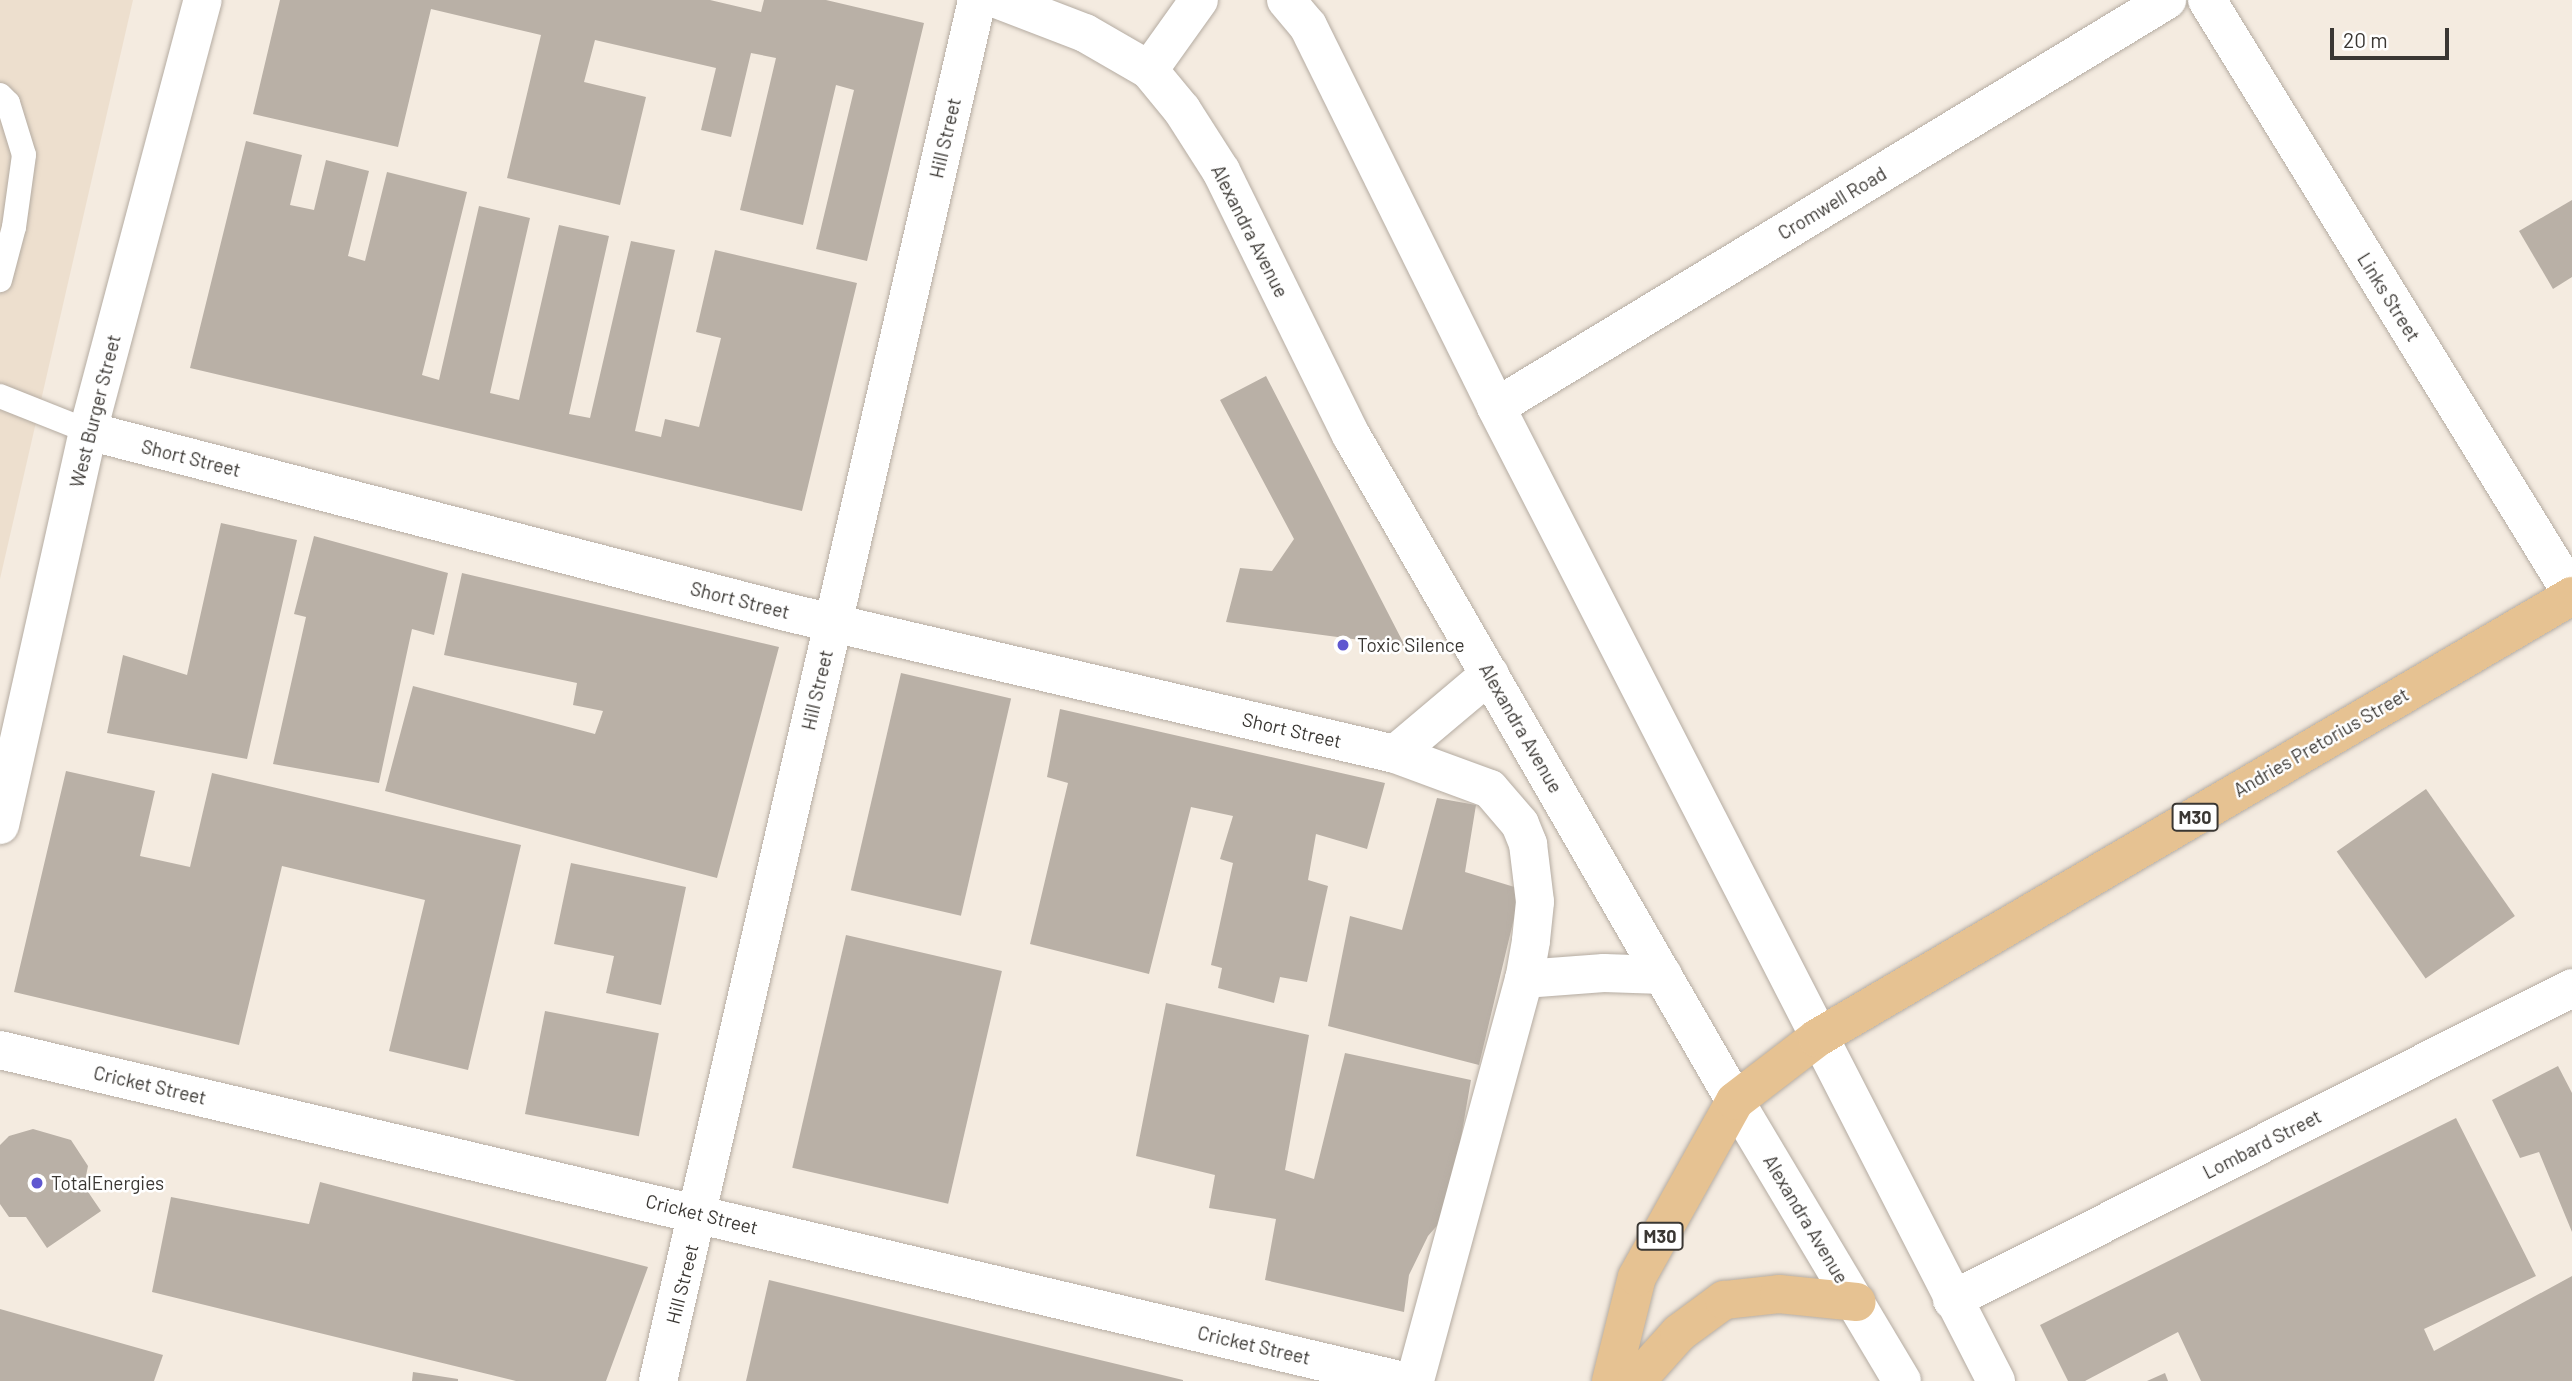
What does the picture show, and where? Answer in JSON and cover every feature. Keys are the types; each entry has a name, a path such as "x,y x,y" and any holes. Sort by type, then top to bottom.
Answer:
{"main road":[{"name":"Andries Pretorius Street","path":"1817,1038 2572,595"},
{"name":"M30","path":"1611,1381 1637,1277 1735,1101 1817,1038"},
{"path":"1636,1381 1679,1333 1724,1300 1779,1294 1857,1302"}],"street":[{"name":"West Burger Street","path":"0,825 88,431 203,0"},
{"name":"Hill Street","path":"658,1381 700,1213 832,622 977,0"},
{"name":"Alexandra Avenue","path":"999,0 1085,33 1149,70 1182,110 1221,171 1351,435 1735,1101 1902,1381"},
{"path":"1149,70 1199,0"},
{"path":"1286,0 1308,26 1496,407 1817,1038 1996,1381"},
{"name":"Cromwell Road","path":"1496,407 2167,0"},
{"name":"Links Street","path":"2207,0 2572,595"},
{"name":"Short Street","path":"88,431 832,622 1395,754 1490,789 1520,824 1528,844 1535,902 1524,979"},
{"path":"1395,754 1490,674"},
{"path":"1415,1381 1524,979 1604,973 1663,975"},
{"name":"Lombard Street","path":"1952,1300 2572,988"},
{"name":"Cricket Street","path":"0,1050 1404,1381"}],"lane":[{"path":"0,95 8,103 24,155 14,227 0,280"},
{"path":"0,396 88,431"}],"shaded area":[{"path":"0,0 133,0 0,579"}],"building":[{"path":"280,0 710,0 761,12 764,0 826,0 924,23 867,261 816,249 854,90 836,85 803,225 740,210 776,58 751,53 731,137 701,130 716,68 595,40 584,82 646,97 620,205 507,178 541,35 431,9 398,147 253,114"},
{"path":"246,141 302,155 290,205 314,210 326,160 369,171 348,256 365,261 387,172 467,192 422,375 439,380 479,206 530,218 490,393 519,400 559,225 609,236 569,414 590,418 631,241 675,250 635,431 661,437 665,419 699,427 721,338 696,332 715,250 857,283 802,511 190,368"},
{"path":"2572,200 2572,277 2553,289 2519,231"},
{"path":"1266,376 1405,646 1226,622 1240,568 1272,571 1294,539 1220,400"},
{"path":"221,523 297,540 247,759 107,733 123,655 187,675"},
{"path":"314,536 448,573 434,635 412,629 379,783 273,764 306,617 294,614"},
{"path":"462,573 779,647 717,878 385,791 413,686 595,734 603,711 573,705 577,683 444,655"},
{"path":"901,673 1011,698 961,916 851,890"},
{"path":"1060,709 1385,783 1367,849 1316,834 1308,880 1328,886 1307,982 1280,977 1274,1003 1218,988 1222,968 1211,965 1233,863 1220,859 1233,816 1191,807 1149,974 1030,944 1068,783 1047,777"},
{"path":"66,771 155,791 140,856 190,867 212,773 521,845 468,1070 389,1051 425,900 282,866 239,1045 14,992"},
{"path":"2426,789 2515,916 2426,978 2337,852"},
{"path":"1437,798 1476,805 1465,872 1521,889 1479,1065 1328,1026 1350,916 1402,930"},
{"path":"571,863 686,887 661,1005 606,993 614,956 554,944"},
{"path":"846,935 1002,971 948,1204 792,1168"},
{"path":"1166,1003 1309,1035 1285,1170 1314,1179 1345,1053 1471,1080 1448,1213 1428,1236 1409,1275 1404,1312 1265,1280 1276,1219 1209,1208 1215,1175 1136,1156"},
{"path":"545,1011 659,1033 639,1136 525,1114"},
{"path":"2558,1066 2572,1093 2572,1232 2539,1152 2520,1158 2492,1100"},
{"path":"2456,1118 2536,1276 2424,1329 2434,1351 2572,1276 2572,1381 2201,1381 2178,1332 2085,1381 2068,1381 2040,1325"},
{"path":"33,1129 71,1140 88,1166 84,1186 101,1211 47,1248 26,1217 9,1217 0,1204 0,1145 9,1136"},
{"path":"320,1182 648,1267 606,1381 516,1381 152,1292 171,1197 309,1224"},
{"path":"769,1280 1183,1380 1183,1381 746,1381"},
{"path":"0,1309 163,1355 154,1381 0,1381"},
{"path":"413,1372 458,1379 458,1381 412,1381"},
{"path":"2165,1373 2168,1381 2147,1381"}],"place":[{"name":"Toxic Silence","path":"1343,645"},
{"name":"TotalEnergies","path":"37,1183"}]}
